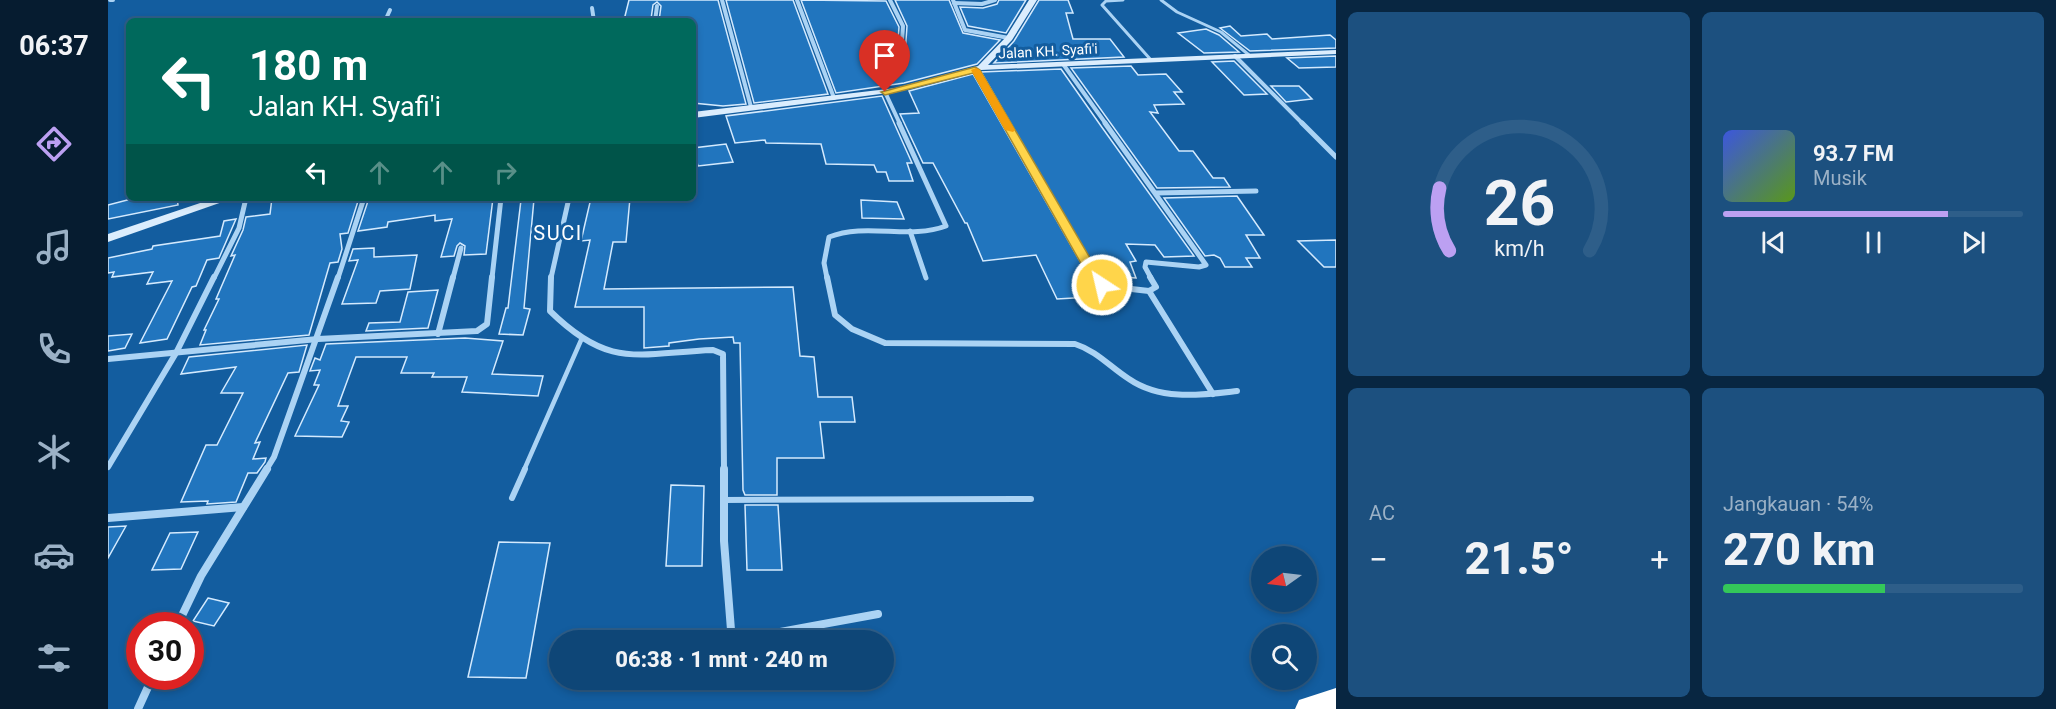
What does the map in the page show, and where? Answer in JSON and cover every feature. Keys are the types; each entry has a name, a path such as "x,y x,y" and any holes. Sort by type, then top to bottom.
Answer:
{"highway":[{"path":"1308,709 1336,701"}],"main road":[{"path":"978,69 1009,38 1033,0"},
{"name":"Jalan KH. Syafi'i","path":"696,115 751,106 885,92 978,69 1063,63 1336,52"},
{"path":"108,238 216,201"}],"street":[{"path":"722,0 751,106"},
{"path":"797,0 834,98"},
{"path":"890,0 903,19 905,28 901,55"},
{"path":"953,1 982,4 995,0"},
{"path":"953,1 968,32 1009,38"},
{"path":"655,18 657,6"},
{"path":"592,9 594,18"},
{"path":"386,18 390,10"},
{"path":"1235,56 1336,157"},
{"path":"978,69 1095,278 1105,286 1149,291 1156,287 1144,267 1146,262 1199,267 1206,265 1063,63"},
{"path":"885,92 946,224 941,229 840,233 829,237 824,263 835,315 859,335 885,343 907,345 1075,344 1099,353 1136,383 1162,393 1186,395 1237,391"},
{"path":"1156,193 1256,191"},
{"path":"108,467 176,353 239,228 245,201"},
{"path":"184,612 201,576 274,458 318,339 363,201"},
{"path":"108,359 318,339 477,331 487,324 501,201"},
{"path":"568,201 550,275 550,311 564,325 607,352 625,354 713,350 723,354 724,541 731,630 736,637 747,638 878,614"},
{"path":"910,231 926,278"},
{"path":"438,334 461,248"},
{"path":"1149,291 1212,394"},
{"path":"108,518 243,507"},
{"path":"138,709 147,690"}],"lane":[{"path":"1123,0 1106,1 1102,5 1150,60"},
{"path":"1161,0 1177,12 1221,32 1249,55"},
{"path":"512,498 582,338"},
{"path":"723,500 1031,499"}],"building":[{"path":"629,0 718,0 746,104 723,106 696,103 696,18 659,18 661,6 657,2 653,5 651,18 624,18"},
{"path":"726,0 793,0 828,94 754,103"},
{"path":"801,0 886,1 899,27 897,55 900,59 905,55 907,26 895,0 949,0 963,33 1000,40 977,64 904,83 836,93"},
{"path":"999,0 1026,0 1006,33 968,26 960,7 983,8 997,4"},
{"path":"1039,0 1068,0 1073,13 1066,13 1073,39 1110,39 1124,57 994,63 1014,41"},
{"path":"1230,26 1241,36 1267,34 1272,39 1330,35 1336,40 1336,48 1250,51 1220,28"},
{"path":"1206,29 1219,35 1239,52 1204,53 1178,33"},
{"path":"1336,56 1336,67 1299,68 1287,58"},
{"path":"1234,61 1267,94 1244,95 1212,62"},
{"path":"1131,66 1138,75 1166,74 1182,92 1174,92 1184,104 1154,105 1158,113 1150,112 1179,151 1193,151 1213,178 1224,178 1230,187 1157,188 1071,68"},
{"path":"1061,69 1194,256 1164,257 1155,245 1126,244 1136,261 1130,262 1136,278 1098,274 981,72"},
{"path":"973,74 1088,275 1082,275 1089,287 1084,287 1090,297 1057,299 1036,255 983,261 967,223 933,163 923,163 900,114 919,113 909,91"},
{"path":"1271,86 1299,86 1312,99 1286,102"},
{"path":"882,96 912,163 907,163 913,181 889,181 886,172 877,172 874,165 826,164 821,144 766,143 765,140 735,143 726,116"},
{"path":"726,144 733,162 698,166 696,148"},
{"path":"1237,196 1264,235 1246,235 1260,258 1246,258 1252,267 1225,267 1220,258 1214,255 1205,256 1164,198"},
{"path":"126,200 177,201 178,205 108,219 108,205"},
{"path":"861,200 897,202 904,219 862,218"},
{"path":"272,201 358,201 348,233 340,234 342,249 338,262 330,263 309,335 200,345 235,255 231,256 243,230 246,217 270,214"},
{"path":"368,201 493,201 486,254 464,255 465,246 460,243 454,256 441,257 452,219 435,221 435,215 388,222 387,227 358,231"},
{"path":"521,201 534,201 524,308 530,309 523,335 499,334 506,308 508,308"},
{"path":"590,201 630,201 626,242 613,242 604,289 793,287 800,356 814,357 818,397 852,397 855,422 820,422 824,458 777,458 777,495 745,495 743,490 740,343 734,343 733,337 699,339 669,343 669,346 644,348 644,307 575,307 590,240 581,241"},
{"path":"236,219 219,258 207,260 196,286 192,287 167,339 140,343 172,281 147,284 153,272 112,277 114,272 108,273 108,258 152,249 153,246 220,236 224,221"},
{"path":"1336,240 1336,267 1324,267 1298,241"},
{"path":"374,248 374,257 417,255 410,289 380,291 376,303 342,304 358,260 349,261 353,249"},
{"path":"438,290 428,328 366,331 369,323 400,322 408,292"},
{"path":"132,334 125,348 108,351 108,336"},
{"path":"465,338 503,341 492,374 543,376 538,396 462,392 467,377 432,377 434,373 401,373 407,357 356,357 338,406 348,406 341,421 349,422 342,437 295,436 319,385 314,385 320,370 310,371 315,358 320,360 326,344"},
{"path":"307,345 299,372 288,373 255,443 260,442 253,459 266,458 265,462 257,473 248,473 236,502 207,504 208,501 181,502 206,445 217,445 243,393 221,393 236,367 181,374 189,357"},
{"path":"671,485 704,486 702,566 666,566"},
{"path":"745,505 778,505 782,570 747,570"},
{"path":"126,526 108,558 108,527"},
{"path":"198,532 181,569 152,570 170,533"},
{"path":"499,542 550,543 526,678 468,677"},
{"path":"208,598 229,603 214,626 204,624 204,612 199,612"}],"slow traffic":[{"path":"976,70 1010,130"}],"district":[{"name":"SUCI","path":"558,233"}],"route":[{"path":"885,92 946,79 975,70 1095,278 1102,285"}]}
